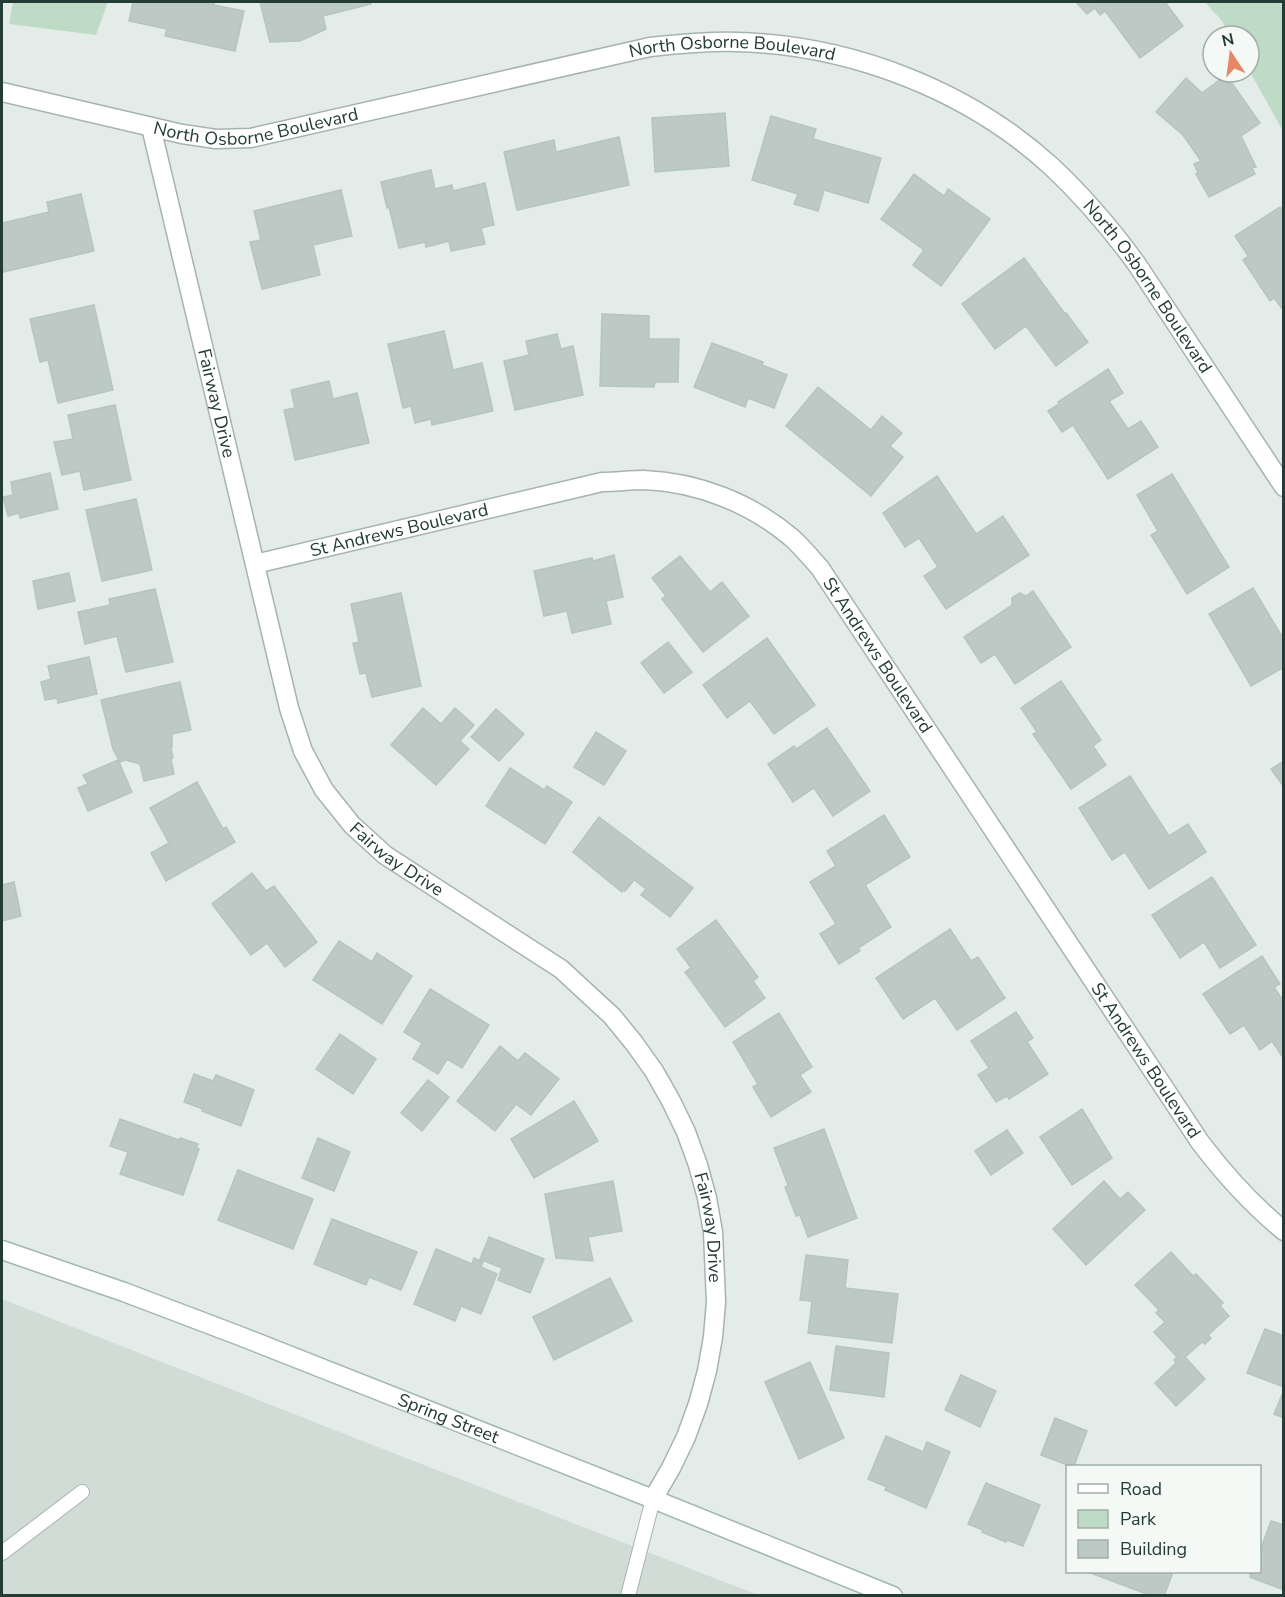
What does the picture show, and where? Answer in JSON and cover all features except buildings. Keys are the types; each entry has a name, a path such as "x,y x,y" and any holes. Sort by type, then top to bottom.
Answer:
{"street":[{"name":"North Osborne Boulevard","path":"2,92 182,134 216,139 251,138 650,47 736,42 780,45 864,62 905,76 982,115 1051,166 1082,196 1136,263 1284,487"},
{"name":"Fairway Drive","path":"151,127 289,708 303,751 324,790 352,825 385,855 561,969 612,1016 654,1071 686,1132 698,1165 713,1232 716,1302 707,1371 698,1404 686,1437 653,1499"},
{"name":"St Andrews Boulevard","path":"255,564 602,483 643,480 684,485 723,496 759,514 792,538 820,568 1200,1142 1240,1192 1284,1231"},
{"name":"Spring Street","path":"2,1250 230,1332 893,1596"}],"lane":[{"path":"2,1553 82,1492"},
{"path":"628,1596 653,1499"}],"shaded area":[{"path":"2,1299 365,1442 758,1595 2,1595"}],"green space":[{"path":"13,2 108,2 96,35 9,24"},
{"path":"1205,2 1283,2 1283,131 1257,84 1261,84 1261,24 1224,24"}]}
